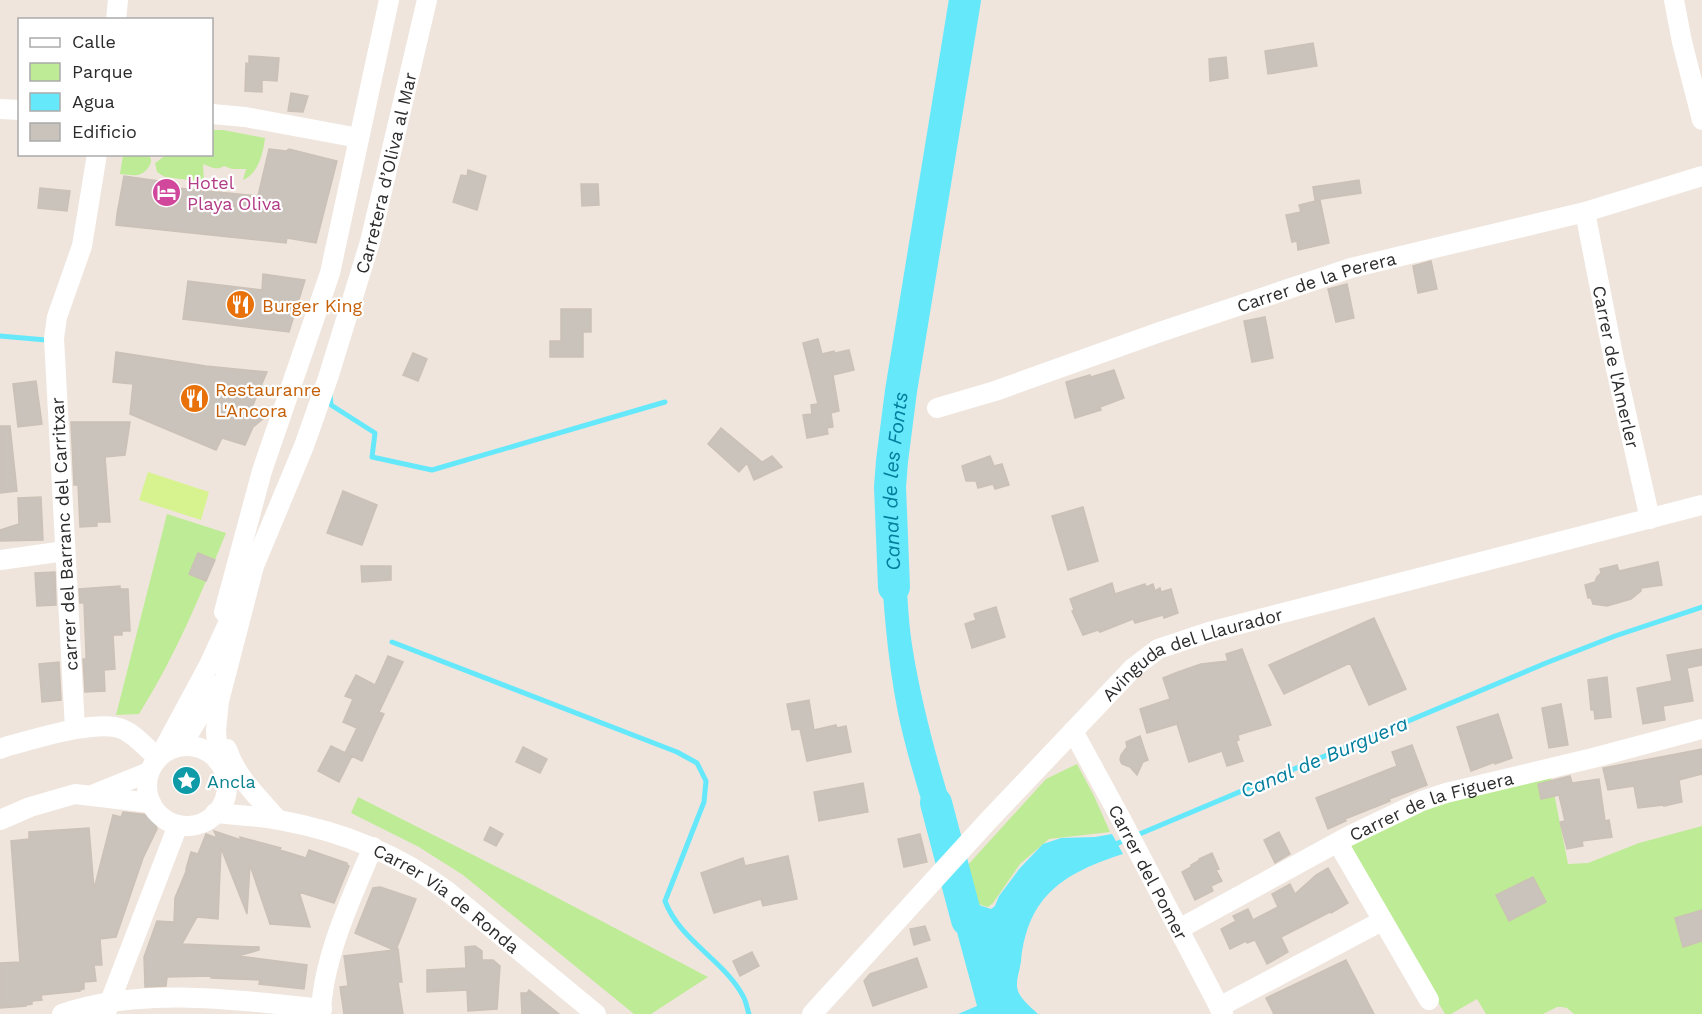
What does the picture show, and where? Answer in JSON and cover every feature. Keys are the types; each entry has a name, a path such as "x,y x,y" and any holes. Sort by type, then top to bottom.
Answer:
{"street":[{"path":"116,18 118,0"},
{"path":"224,612 262,471 330,273 389,0"},
{"name":"Carretera d’Oliva al Mar","path":"254,566 304,446 328,378 370,242 427,0"},
{"path":"1674,0 1702,120"},
{"path":"0,109 18,110"},
{"path":"213,114 245,117 359,138"},
{"name":"carrer del Barranc del Carritxar","path":"75,729 54,338 57,317 82,246 97,156"},
{"name":"Carrer de la Perera","path":"937,408 995,391 1171,328 1351,268 1585,212 1702,176"},
{"name":"Carrer de l'Amerler","path":"1585,212 1614,360 1650,519"},
{"name":"Avinguda del Llaurador","path":"812,1014 1073,731 1148,655 1168,645 1209,632 1702,505"},
{"path":"0,560 65,551"},
{"path":"218,761 217,716 254,566"},
{"path":"90,796 156,762 166,752 181,746 200,748 210,753 218,761 224,771 226,782 226,794 221,805 215,813 198,824 178,825 158,813 151,803 147,788 156,762 209,666 254,566"},
{"path":"181,746 205,707 235,643"},
{"path":"235,643 233,681 224,725 226,747 233,765 242,778 277,819"},
{"path":"0,749 75,729 105,726 121,728 130,734 156,762"},
{"name":"Carrer de la Figuera","path":"1179,929 1410,806 1446,793 1702,729"},
{"name":"Carrer del Pomer","path":"1073,731 1221,1011"},
{"name":"Carrer Via de Ronda","path":"226,782 277,819"},
{"path":"0,820 17,811 75,794 151,803"},
{"name":"Carrer Via de Ronda","path":"215,813 277,819 321,829 373,847 400,860 434,881 596,1014"},
{"path":"107,1009 178,825"},
{"path":"1338,843 1429,1000"},
{"path":"62,1014 82,1008 107,1009 143,999 251,1001 322,1011 328,968 347,908 373,847"},
{"path":"1221,1011 1382,921"}],"green space":[{"path":"213,130 265,138 259,163 243,180 246,169 232,169 224,166 216,168 203,164 204,182 165,177 157,172 155,163 165,156 213,156"},
{"path":"123,156 149,156 151,163 139,175 120,174"},
{"path":"148,472 209,492 201,520 139,500"},
{"path":"167,514 226,533 176,648 139,714 116,715"},
{"path":"1077,764 1110,832 1049,839 1020,864 993,903 988,907 978,904 966,867 1046,779"},
{"path":"1550,773 1568,864 1588,863 1639,843 1702,826 1702,1014 1574,1014 1567,1008 1557,1007 1543,1014 1486,1014 1477,999 1451,1014 1445,1014 1349,850 1350,842 1396,817"},
{"path":"358,797 708,977 651,1014 634,1014 463,875 419,847 351,813"}],"water":[{"path":"880,544 904,544 909,620 916,669 932,739 959,832 938,855 911,767 898,713 886,629"},
{"path":"1112,834 1123,854 1083,869 1067,879 1052,890 1032,919 1025,938 1017,988 1024,1000 1038,1014 958,1014 977,1006 945,888 966,867 976,901 979,905 991,909 1020,868 1043,844 1061,838"}],"building":[{"path":"1313,43 1317,66 1268,74 1265,51"},
{"path":"249,56 279,58 277,81 262,80 262,92 245,91 246,63 249,64"},
{"path":"1226,57 1228,78 1210,81 1209,59"},
{"path":"291,93 308,96 303,112 288,111"},
{"name":"Hotel Playa Oliva","path":"269,149 286,151 289,149 337,161 316,243 287,238 286,243 116,225 124,176 166,182 167,187 258,196"},
{"path":"468,170 486,176 477,210 453,202 461,175 467,176"},
{"path":"1359,180 1361,193 1315,200 1313,187"},
{"path":"581,184 598,184 599,205 582,206"},
{"path":"40,188 70,191 67,211 38,208"},
{"path":"1320,200 1329,243 1298,250 1297,241 1292,242 1286,215 1301,212 1299,205"},
{"path":"1431,261 1437,289 1418,293 1413,266"},
{"name":"Burger King","path":"263,274 305,280 289,332 183,319 188,281 262,290"},
{"path":"1347,284 1354,318 1336,322 1328,289"},
{"path":"561,309 591,309 591,332 583,332 583,357 550,357 550,341 561,341"},
{"path":"1265,317 1273,358 1252,362 1244,321"},
{"path":"818,339 822,354 849,350 854,370 833,375 839,411 831,413 833,427 827,428 828,434 807,438 803,415 812,414 811,405 818,404 803,343"},
{"name":"Restauranre L'Ancora","path":"116,352 206,366 267,372 250,412 264,418 253,427 245,445 222,438 216,450 130,414 133,384 113,382"},
{"path":"413,353 427,359 418,381 403,375"},
{"path":"1114,370 1124,398 1100,407 1101,410 1075,418 1066,382"},
{"path":"36,381 42,424 18,427 13,384"},
{"path":"71,422 130,422 125,455 105,457 110,522 97,522 97,526 80,527 78,485 74,485"},
{"path":"0,426 10,426 17,491 0,493"},
{"path":"721,428 762,462 772,456 782,467 754,480 747,463 739,472 708,444"},
{"path":"990,456 994,466 1002,464 1009,485 995,489 993,484 978,488 976,481 966,481 962,466"},
{"path":"343,491 377,505 362,545 327,533"},
{"path":"41,497 43,540 0,541 0,530 19,524 18,498"},
{"path":"1083,507 1098,561 1068,570 1052,516"},
{"path":"198,553 215,560 206,581 189,574"},
{"path":"1658,562 1662,585 1641,588 1641,591 1631,599 1607,606 1593,604 1591,598 1588,598 1585,585 1595,582 1601,573 1600,569 1617,565 1619,571"},
{"path":"361,566 391,566 391,580 362,582"},
{"path":"55,572 56,605 37,606 35,573"},
{"path":"1112,583 1115,594 1145,584 1146,587 1153,584 1155,591 1160,588 1161,592 1171,589 1178,613 1135,623 1133,619 1100,632 1098,630 1083,635 1072,611 1074,610 1070,599"},
{"path":"120,586 120,589 128,589 130,631 122,631 122,635 113,635 115,669 104,670 105,691 85,692 84,603 80,603 79,589"},
{"path":"996,607 1005,637 972,648 965,624 976,620 974,614"},
{"path":"1374,618 1406,689 1369,705 1350,663 1284,694 1269,665"},
{"path":"1242,649 1271,725 1238,735 1239,740 1236,741 1243,761 1227,766 1222,751 1189,762 1177,724 1147,733 1140,709 1170,699 1163,678 1201,664 1228,661 1226,654"},
{"path":"1702,649 1702,665 1687,668 1693,701 1663,706 1665,720 1643,724 1637,688 1672,681 1667,655"},
{"path":"388,656 403,662 379,712 384,714 362,761 345,753 357,728 343,722 353,699 345,696 356,675 375,685"},
{"path":"59,662 61,700 42,702 39,664"},
{"path":"1607,677 1611,717 1595,719 1594,710 1591,710 1588,680"},
{"path":"809,700 814,730 836,725 837,728 846,726 851,752 807,761 800,729 792,730 787,704"},
{"path":"1561,704 1568,745 1549,748 1542,708"},
{"path":"1498,714 1512,758 1471,771 1457,727"},
{"path":"1140,736 1148,760 1143,762 1137,775 1120,760 1127,747 1126,742"},
{"path":"1412,745 1427,785 1389,799 1390,801 1345,819 1346,821 1328,829 1316,798 1397,766 1392,752"},
{"path":"331,746 352,756 339,782 318,771"},
{"path":"523,747 547,759 540,773 516,762"},
{"path":"1702,749 1702,774 1679,780 1682,802 1638,808 1634,786 1608,790 1603,768"},
{"path":"1570,776 1572,783 1599,779 1605,821 1609,820 1612,837 1582,841 1583,846 1567,849 1560,822 1565,821 1559,795 1541,799 1538,784"},
{"path":"863,783 868,812 819,821 814,792"},
{"path":"123,812 149,815 157,829 143,858 116,937 100,939 102,965 94,965 96,981 84,982 84,989 80,991 41,995 42,1000 32,1001 32,1004 26,1006 0,1008 0,963 20,962 11,841 29,839 29,832 89,828 94,889 113,815 121,817"},
{"path":"490,827 503,834 496,846 484,840"},
{"path":"214,831 241,840 240,837 281,848 280,850 306,858 309,850 347,863 349,866 334,903 299,892 310,927 270,924 250,865 247,914 221,848 218,919 197,917 182,944 259,947 259,950 238,956 307,965 304,989 259,984 260,980 211,978 211,976 167,977 166,986 145,987 144,957 157,921 174,922 175,898 187,869 191,852 198,854 206,834 217,838"},
{"path":"1279,832 1290,854 1275,863 1264,840"},
{"path":"920,834 927,862 904,867 898,839"},
{"path":"1212,853 1219,869 1216,870 1222,881 1211,886 1213,891 1195,900 1182,872 1199,859"},
{"path":"788,856 797,899 763,906 761,899 714,913 701,873 743,858 745,866"},
{"path":"1328,868 1348,903 1281,937 1288,952 1267,964 1255,940 1247,943 1246,941 1230,949 1221,929 1236,921 1233,916 1248,909 1253,920 1278,907 1272,894 1290,884 1295,894 1316,875"},
{"path":"1533,877 1546,902 1509,921 1496,895"},
{"path":"380,887 416,899 396,950 398,949 402,982 398,982 403,1014 344,1014 340,987 348,986 344,956 394,950 355,933 373,888"},
{"path":"1702,910 1702,941 1683,947 1675,918"},
{"path":"925,926 930,940 914,945 910,929"},
{"path":"475,946 482,951 482,960 493,960 500,966 497,1009 468,1011 467,990 427,992 427,970 466,968 465,947"},
{"path":"752,952 759,966 740,976 733,961"},
{"path":"917,958 927,987 873,1006 864,981 870,974"},
{"path":"1346,960 1374,1014 1274,1014 1266,998"},
{"path":"529,990 559,1014 522,1014 521,993 527,993"}],"waterway":[{"name":"Canal de les Fonts","path":"894,587 890,487 892,461 901,391 965,0"},
{"path":"0,336 46,340"},
{"path":"330,394 331,405 375,433 372,457 432,470 665,402"},
{"name":"Canal de Burguera","path":"1111,846 1546,663 1615,636 1702,607"},
{"path":"392,642 677,752 697,763 706,781 704,802 665,901 681,928 735,983 744,998 749,1014"},
{"name":"Canal de les Fonts","path":"936,803 967,920"}],"place":[{"name":"Hotel Playa Oliva","path":"166,192"},
{"name":"Burger King","path":"241,305"},
{"name":"Restauranre L'Ancora","path":"194,399"},
{"name":"Ancla","path":"186,781"}]}
